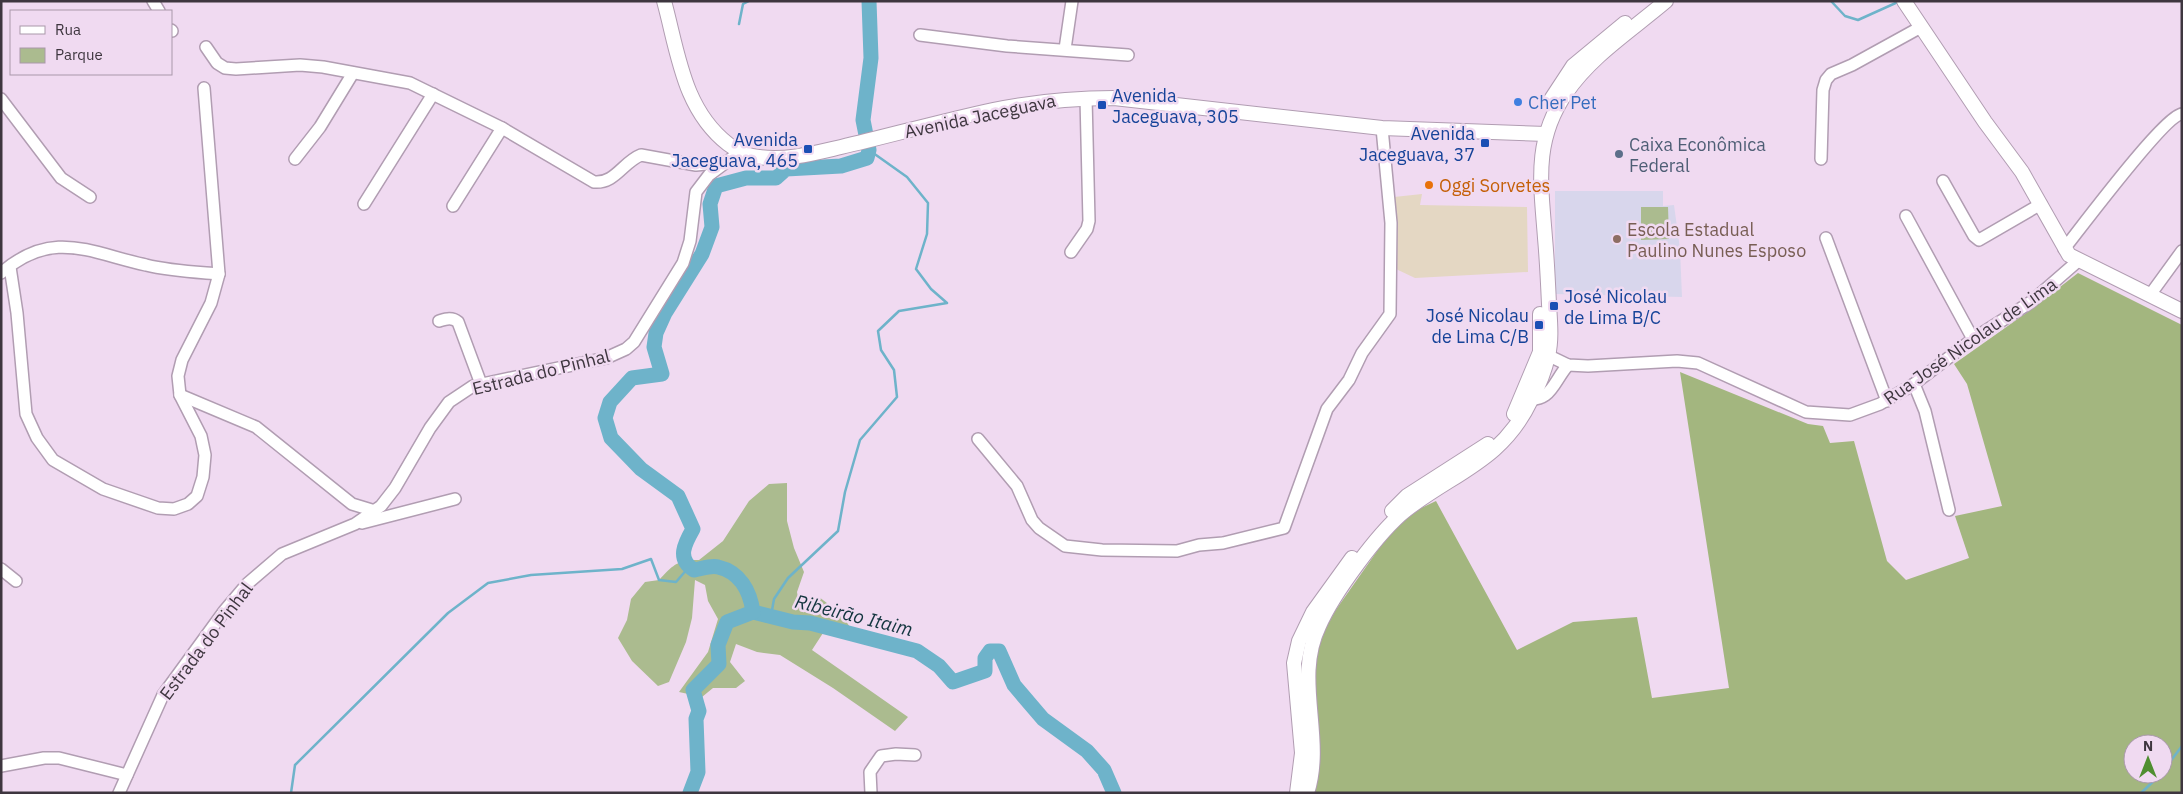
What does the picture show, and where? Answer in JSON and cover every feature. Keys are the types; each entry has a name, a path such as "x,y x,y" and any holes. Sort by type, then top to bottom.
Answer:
{"main road":[{"name":"Avenida Jaceguava","path":"664,1 684,84 692,100 720,136 740,152 758,157 783,158 879,138 994,110 1041,102 1086,98 1114,98 1382,128 1542,133"},
{"path":"1307,793 1314,754 1307,663 1322,620 1364,556 1389,525 1414,504 1497,449 1520,421 1544,354 1532,204 1542,133 1550,101 1573,66 1596,45 1652,1"},
{"path":"1542,133 1580,74 1666,1"},
{"path":"1905,3 1985,122 2022,172 2064,248 2078,261 2182,311"},
{"path":"1297,793 1302,753 1294,663 1299,641 1313,612 1384,519 1408,496 1488,444 1510,421 1527,399"}],"street":[{"path":"1066,49 1072,1"},
{"path":"1821,159 1823,90 1826,80 1831,74 1852,65 1921,27"},
{"path":"920,35 1007,46 1128,55"},
{"path":"206,46 217,63 225,68 300,65 353,72 410,83 502,128 594,182 608,181 641,155 696,166 727,162"},
{"path":"295,159 320,127 353,72"},
{"path":"204,88 219,274 211,303 182,360 178,376 180,395 201,436 205,455 203,477 197,496 188,504 174,509 158,508 103,489 53,460 37,438 26,414 18,313 6,270 24,257 46,249 68,246 96,251 145,265 219,274"},
{"path":"364,204 433,94"},
{"path":"1071,252 1089,221 1086,98"},
{"path":"1,100 61,178 90,198"},
{"path":"2064,248 2141,152 2176,115 2182,114"},
{"path":"453,206 502,128"},
{"path":"978,439 1017,486 1032,520 1039,528 1064,546 1102,550 1178,551 1199,545 1223,543 1284,528 1327,409 1349,380 1362,353 1390,314 1391,223 1382,128"},
{"name":"Estrada do Pinhal","path":"119,793 163,695 225,610 248,584 282,554 355,524 375,511 388,499 418,447 449,402 460,393 481,384 599,360 617,354 634,342 683,263 690,241 696,192 702,182 740,152"},
{"path":"1943,181 1974,236 1979,240 2041,204"},
{"path":"1906,216 1973,339"},
{"path":"1826,238 1887,401"},
{"path":"2150,295 2182,251"},
{"name":"Rua José Nicolau de Lima","path":"1544,354 1568,365 1588,366 1677,361 1698,363 1806,412 1838,416 1865,412 1914,384 1973,339 2032,302 2078,261"},
{"path":"439,321 447,318 458,322 481,384"},
{"path":"1527,399 1538,400 1548,393 1568,365"},
{"path":"1914,384 1925,411 1949,510"},
{"path":"180,395 256,427 352,504 375,511"},
{"path":"355,524 384,519 455,499"},
{"path":"1,569 16,581"},
{"path":"871,793 870,772 881,756 896,754 915,755"},
{"path":"1,766 44,758 59,758 127,775"}],"shaded area":[{"name":"Escola Estadual Paulino Nunes Esposo","path":"1555,191 1663,191 1663,206 1674,205 1680,249 1682,297 1555,294"},
{"path":"1422,194 1420,205 1527,207 1528,272 1415,278 1396,269 1394,197"}],"green space":[{"path":"1641,207 1668,207 1669,239 1641,240"},
{"path":"2078,273 2182,325 2182,793 1315,793 1320,751 1312,667 1325,630 1335,611 1394,527 1417,510 1436,501 1517,650 1573,622 1637,617 1652,698 1729,688 1680,372 1808,424 1823,426 1830,443 1854,441 1887,561 1906,580 1969,558 1955,516 2002,506 1967,384 1954,364 2029,311"},
{"path":"787,483 787,521 794,548 804,572 797,592 799,603 819,597 840,613 850,627 823,633 812,650 908,717 895,731 833,688 780,655 757,652 736,644 730,662 745,681 736,688 713,688 702,697 679,692 708,652 718,619 708,601 705,585 695,580 692,618 686,642 669,682 658,686 632,661 618,638 627,620 631,599 645,582 659,580 676,564 699,560 723,541 749,501 769,484"}],"waterway":[{"path":"739,24 743,4 749,1"},
{"path":"690,793 698,772 696,719 699,711 693,690 719,664 718,645 727,622 753,612 752,604 743,584 732,573 715,567 694,570 688,566 685,561 684,551 693,529 678,496 641,469 611,438 605,418 610,402 632,378 662,374 654,347 656,333 665,313 702,254 712,227 710,204 716,186 746,178 776,178 786,169 841,166 867,158 869,150 863,120 871,58 869,1"},
{"path":"1831,1 1845,16 1858,20 1900,1"},
{"path":"771,616 774,599 788,578 838,531 845,492 860,440 897,397 894,370 881,350 878,331 899,311 947,303 931,289 916,269 927,234 928,203 907,177 869,150"},
{"path":"291,793 295,765 448,613 488,583 531,575 622,569 651,559 659,580 676,582 689,567"},
{"name":"Ribeirão Itaim","path":"753,612 793,622 810,623 917,651 939,666 953,682 985,671 985,658 990,651 999,651 1014,685 1043,719 1087,751 1104,770 1114,793"},
{"path":"2173,758 2182,746"},
{"path":"2141,793 2150,784"}],"place":[{"name":"Cher Pet","path":"1518,102"},
{"name":"Avenida Jaceguava, 305","path":"1102,105"},
{"name":"Avenida Jaceguava, 37","path":"1485,143"},
{"name":"Avenida Jaceguava, 465","path":"808,149"},
{"name":"Caixa Econômica Federal","path":"1619,154"},
{"name":"Oggi Sorvetes","path":"1429,185"},
{"name":"Escola Estadual Paulino Nunes Esposo","path":"1617,239"},
{"name":"José Nicolau de Lima B/C","path":"1554,306"},
{"name":"José Nicolau de Lima C/B","path":"1539,325"}]}
